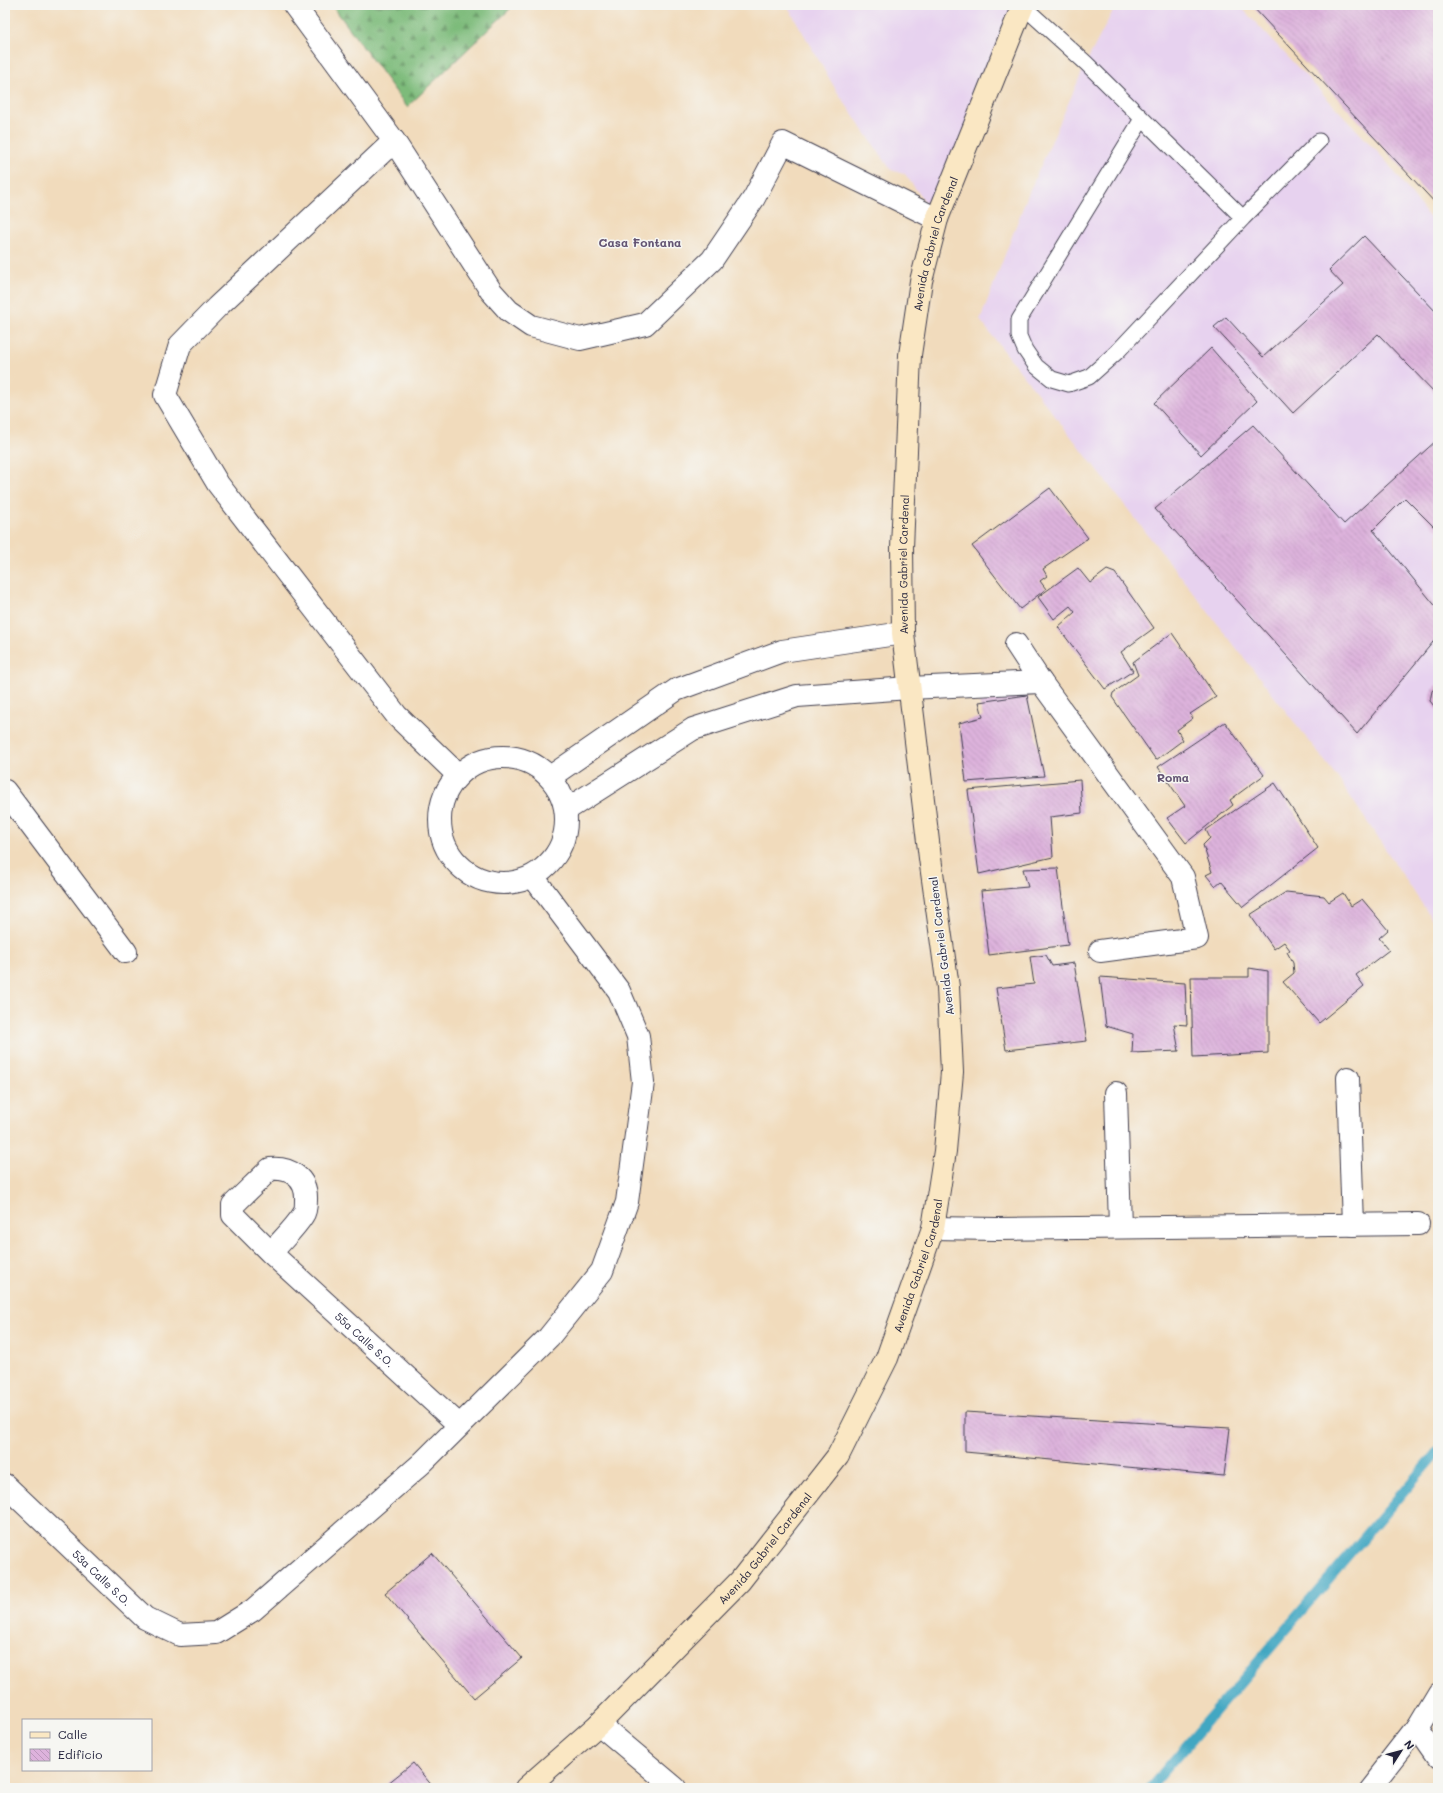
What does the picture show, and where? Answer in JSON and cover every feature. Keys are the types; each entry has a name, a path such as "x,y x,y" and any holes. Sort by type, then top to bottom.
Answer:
{"street":[{"path":"294,5 394,141 491,291 509,311 531,326 580,339 645,324 712,260 754,198 783,143 937,219"},
{"name":"Avenida Gabriel Cardenal","path":"526,1788 599,1724 740,1581 838,1456 887,1358 932,1228 945,1151 952,1072 948,987 903,633 902,548 910,355 921,281 937,219 1023,6"},
{"path":"394,141 217,307 180,345 165,395 218,484 397,716 457,774"},
{"path":"550,777 676,690 782,651 903,633"},
{"path":"1016,644 1041,682 1183,877 1197,938 1100,951"},
{"path":"566,810 693,729 797,696 909,688 1041,682"},
{"path":"504,756 523,760 550,777 566,810 564,842 554,861 534,878 505,885 464,872 449,856 442,842 438,817 442,798 457,774 478,761 504,756"},
{"path":"5,791 126,952"},
{"path":"459,1425 549,1337 602,1271 627,1202 643,1082 638,1036 619,991 534,878"},
{"path":"1348,1078 1354,1225"},
{"path":"1116,1093 1120,1227"},
{"path":"932,1228 996,1229 1418,1224"},
{"name":"55a Calle S.O.","path":"271,1253 459,1425"},
{"name":"53a Calle S.O.","path":"5,1485 145,1618 180,1635 216,1633 253,1610 421,1464 459,1425"},
{"path":"1370,1788 1417,1728 1438,1692"},
{"path":"599,1724 675,1788"},
{"path":"1417,1728 1438,1758"}],"lane":[{"path":"1023,6 1086,63 1243,218"},
{"path":"1142,119 1019,320 1019,336 1025,350 1036,366 1052,379 1069,384 1090,377 1118,351 1243,218 1319,141"}],"shaded area":[{"path":"787,5 1023,5 937,219 905,174 891,170 836,90"},
{"path":"1116,5 1239,5 1386,161 1438,229 1438,928 1338,778 980,320 1027,197 1086,63"}],"green space":[{"path":"332,5 514,5 407,107"}],"building":[{"path":"1251,5 1438,5 1438,206"},
{"path":"1364,236 1438,314 1438,396 1378,334 1293,413 1214,327 1226,317 1263,357 1343,285 1329,270"},
{"path":"1211,348 1257,401 1201,455 1154,403"},
{"path":"1253,425 1344,524 1438,439 1438,531 1405,498 1373,530 1438,609 1438,636 1357,734 1155,509"},
{"path":"1050,488 1088,538 1043,569 1047,576 1040,581 1046,589 1020,609 972,546"},
{"path":"1078,568 1090,583 1107,570 1115,573 1154,628 1121,652 1133,671 1105,689 1058,627 1075,612 1070,606 1054,619 1038,597"},
{"path":"1172,633 1216,697 1190,714 1193,718 1177,730 1183,740 1156,760 1112,697 1113,693 1138,675 1133,662"},
{"path":"1438,684 1438,711 1430,701 1432,691"},
{"path":"1027,695 1044,776 966,782 959,723 983,717 979,702"},
{"path":"1225,722 1264,775 1230,800 1233,805 1186,843 1167,818 1185,806 1158,767"},
{"path":"1080,780 1082,813 1050,817 1053,857 979,874 968,790"},
{"path":"1275,783 1318,848 1243,907 1221,881 1215,886 1206,875 1212,872 1203,845 1210,838 1206,830"},
{"path":"1058,868 1068,945 989,955 981,891 1028,887 1023,869"},
{"path":"1286,892 1324,896 1329,902 1343,893 1351,906 1362,899 1388,930 1379,938 1389,950 1356,975 1364,986 1319,1023 1283,982 1294,973 1293,963 1287,952 1290,950 1284,942 1274,949 1250,915"},
{"path":"1046,955 1052,966 1074,963 1087,1041 1006,1050 996,988 1034,984 1030,957"},
{"path":"1249,968 1268,971 1268,1053 1193,1057 1191,977 1249,977"},
{"path":"1100,977 1185,983 1187,1025 1174,1024 1179,1051 1132,1053 1133,1034 1106,1026"},
{"path":"965,1412 1230,1428 1224,1476 965,1452"},
{"path":"432,1553 522,1658 474,1698 385,1593"},
{"path":"413,1763 434,1788 382,1788"}],"waterway":[{"path":"1150,1788 1438,1451"}],"district":[{"name":"Casa Fontana","path":"640,242"},
{"name":"Roma","path":"1173,777"}]}
